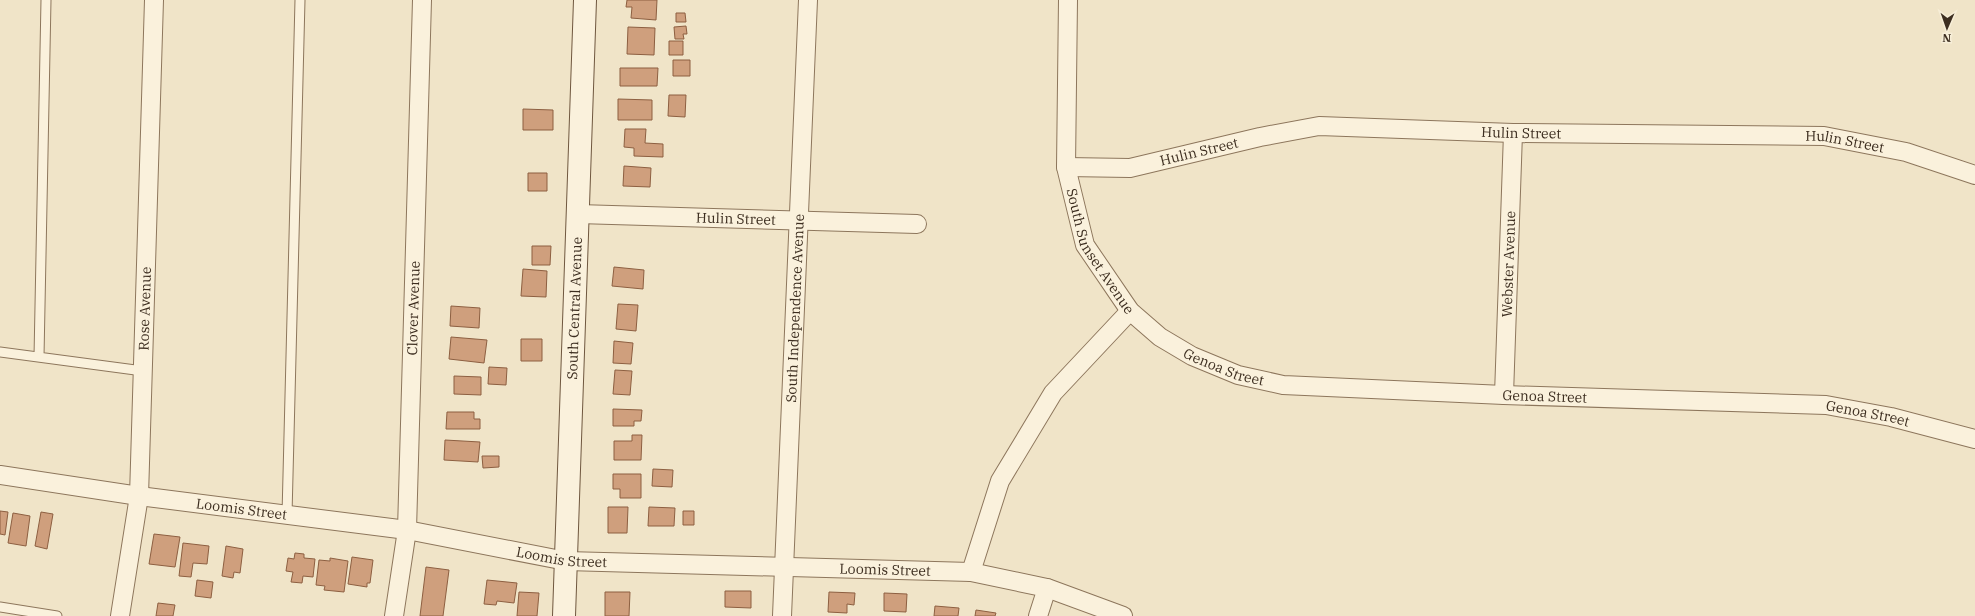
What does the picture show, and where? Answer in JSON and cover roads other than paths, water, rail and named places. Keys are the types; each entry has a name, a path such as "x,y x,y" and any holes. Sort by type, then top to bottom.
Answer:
{"main road":[{"name":"South Central Avenue","path":"564,616 585,0"}],"street":[{"name":"Rose Avenue","path":"120,616 139,496 154,0"},
{"name":"Clover Avenue","path":"394,616 407,530 422,0"},
{"name":"South Independence Avenue","path":"782,616 808,0"},
{"name":"South Sunset Avenue","path":"971,572 1000,481 1053,393 1130,311 1085,244 1066,167 1068,0"},
{"name":"Hulin Street","path":"1066,167 1130,168 1260,137 1319,126 1513,133 1824,136 1906,152 1975,175"},
{"name":"Webster Avenue","path":"1504,395 1513,133"},
{"name":"Hulin Street","path":"578,214 917,224"},
{"name":"Genoa Street","path":"1130,311 1160,337 1186,352 1238,375 1283,385 1504,395 1826,404 1891,417 1975,440"},
{"name":"Loomis Street","path":"0,475 139,496 407,530 566,560 971,572 1047,588 1123,616"},
{"path":"1038,616 1047,588"}],"lane":[{"path":"38,357 46,0"},
{"path":"287,515 300,0"},
{"path":"0,352 143,371"},
{"path":"0,607 57,616"}]}
